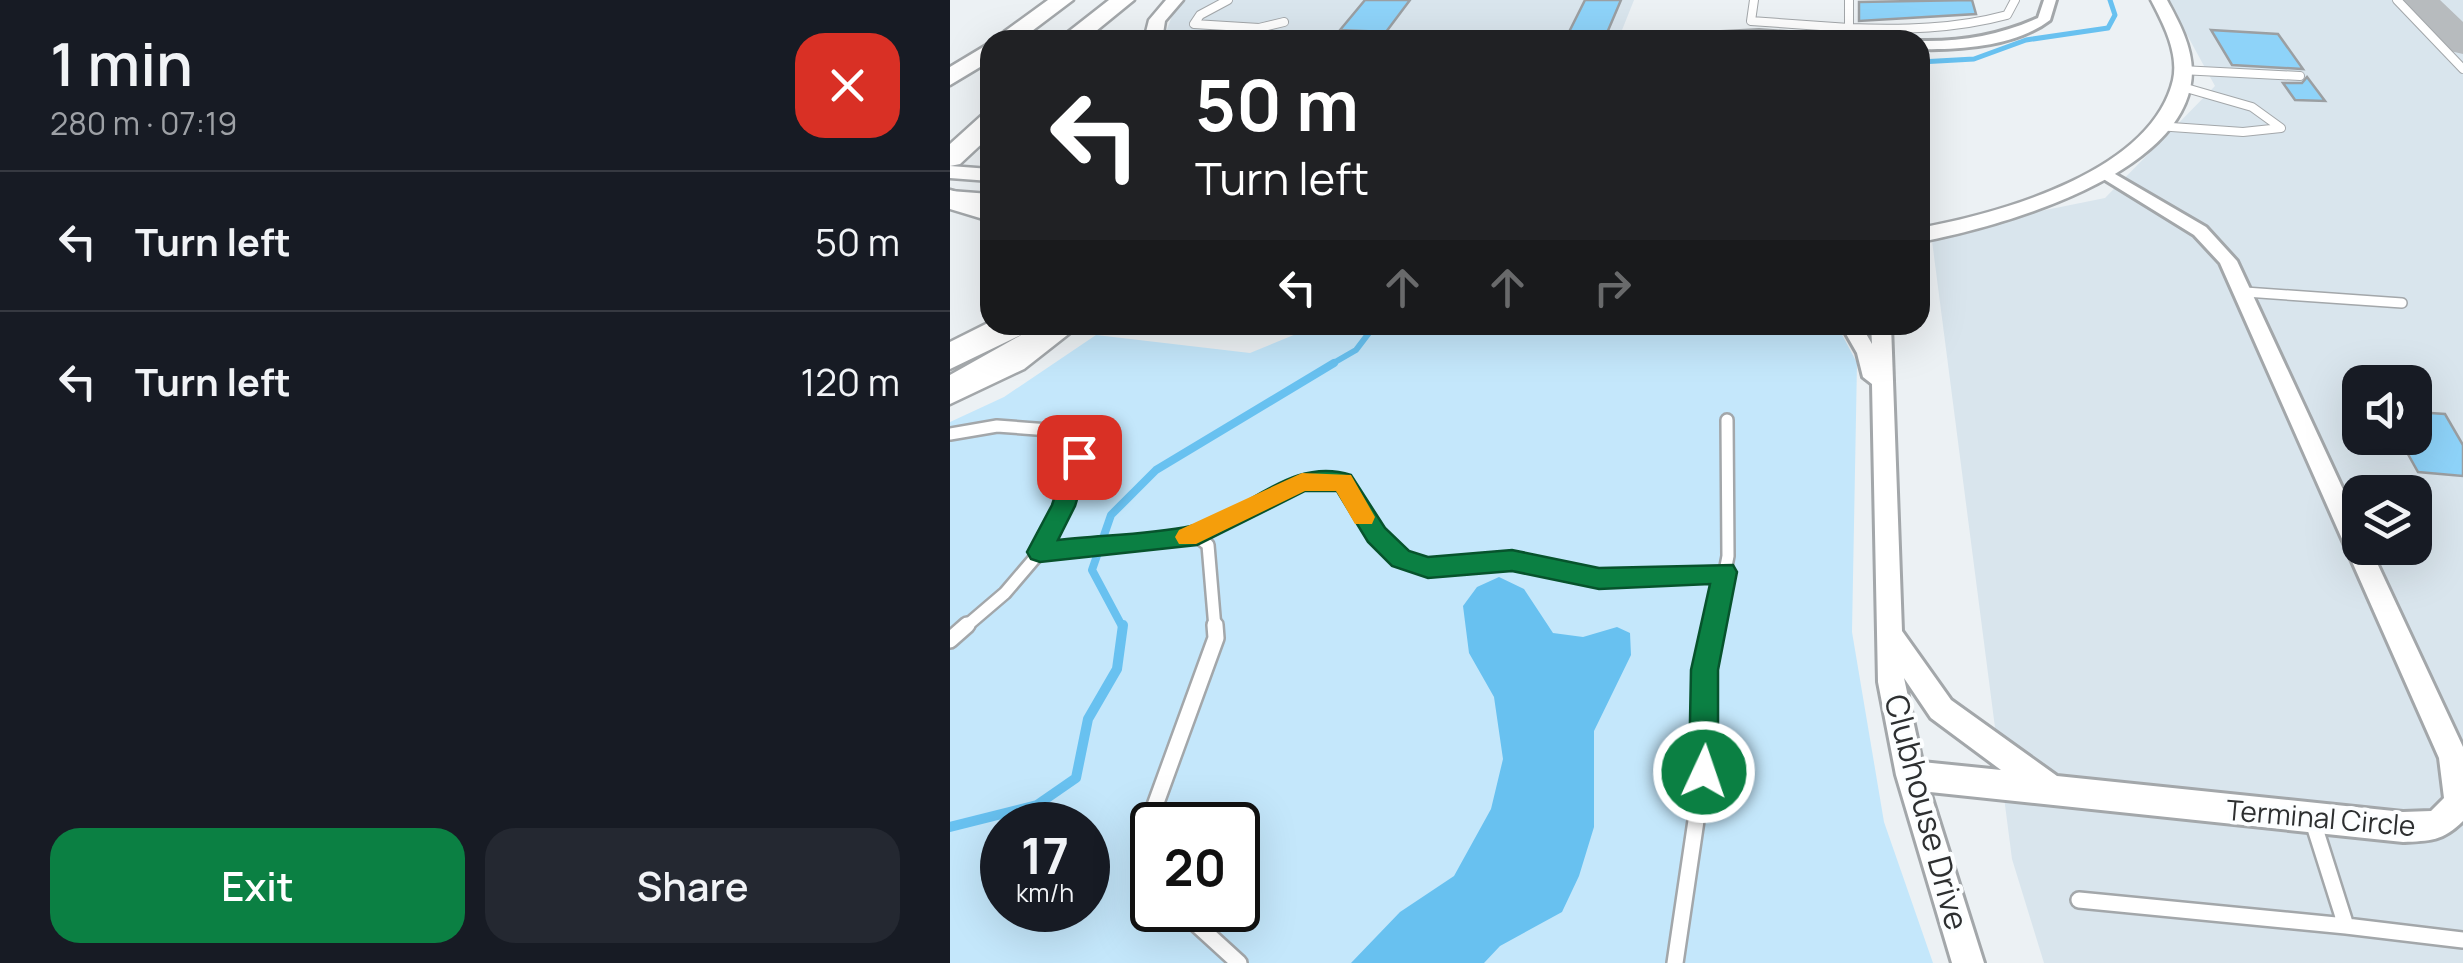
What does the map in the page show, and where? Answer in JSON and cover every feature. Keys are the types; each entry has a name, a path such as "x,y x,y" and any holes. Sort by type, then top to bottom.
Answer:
{"highway":[{"path":"1019,30 1062,0"},
{"path":"1083,30 1118,4"},
{"path":"1095,30 1118,4"},
{"path":"950,78 980,57"},
{"path":"950,130 980,108"},
{"path":"950,158 980,131"},
{"path":"950,199 980,209"},
{"path":"950,357 993,335"},
{"path":"950,391 1012,360 1048,335"}],"main road":[{"path":"1154,30 1157,20 1175,0"},
{"path":"1930,232 2018,210 2102,172 2143,142 2157,126 2180,78 2180,46 2159,0"},
{"path":"950,172 980,174"},
{"path":"950,199 980,200"}],"street":[{"path":"1930,44 1984,41 2019,32 2044,20 2050,0"},
{"name":"Terminal Circle","path":"1910,776 2312,818 2437,826 2459,804 2453,757 2228,261 2200,231 2102,172"},
{"name":"Clubhouse Drive","path":"1857,335 1867,353 1883,421"},
{"name":"Clubhouse Drive","path":"1881,335 1891,682 1910,776 1968,963"},
{"path":"1888,630 1941,710 2052,790"}],"lane":[{"path":"1228,0 1200,15 1194,24 1259,28 1284,22"},
{"path":"1754,0 1752,21 1890,30"},
{"path":"1849,0 1849,28"},
{"path":"1930,32 1969,27 2007,15 2015,0"},
{"path":"2398,0 2463,69"},
{"path":"2180,78 2300,76"},
{"path":"2157,126 2213,127 2263,136 2281,128 2277,118 2262,110 2180,78"},
{"path":"2245,292 2402,303"},
{"path":"1675,963 1707,746 1705,670 1725,572 1732,502 1727,420"},
{"path":"950,434 972,426 1027,425 1076,432 1079,457 1064,506 1040,552 1005,593 950,640"},
{"path":"1040,552 1197,536 1302,482 1343,482 1376,535 1401,558 1428,567 1512,560 1599,578 1725,572"},
{"path":"1156,802 1216,638 1208,545 1197,536"},
{"path":"2312,818 2346,926"},
{"path":"2079,900 2463,940"},
{"path":"1205,932 1238,963"}],"shaded area":[{"path":"1183,0 1634,0 1622,30 1167,30 1175,8"},
{"path":"2168,0 2463,0 2463,963 2044,963 2012,859 1931,233 2105,198 2215,86"},
{"path":"1096,335 1250,353 1294,335 1842,335 1857,363 1852,632 1884,822 1933,963 950,963 950,422 1004,397"}],"water":[{"path":"1499,577 1524,589 1553,633 1583,637 1617,627 1630,633 1631,655 1594,731 1594,827 1579,876 1562,912 1500,946 1484,963 1351,963 1400,912 1454,876 1491,809 1503,759 1494,697 1469,653 1463,606 1477,587"}],"building":[{"path":"1365,0 1410,0 1388,30 1340,30"},
{"path":"1585,0 1621,0 1608,30 1570,30"},
{"path":"1972,0 1976,14 1859,21 1859,2"},
{"path":"2211,30 2278,34 2303,69 2232,65"},
{"path":"2307,77 2325,101 2295,100 2283,83 2302,83"},
{"path":"2432,413 2445,414 2463,445 2463,476 2418,472 2408,455 2432,455"}],"waterway":[{"path":"1930,61 1974,59 2026,40 2108,28 2115,15 2110,0"},
{"path":"1330,365 1356,350 1367,335"},
{"path":"1123,627 1092,570 1111,515 1156,470 1334,363"},
{"path":"950,827 1037,805 1076,778 1088,719 1117,669 1123,627"}],"taxiway":[{"path":"2420,0 2463,43"}],"slow traffic":[{"path":"1187,537 1197,536 1302,482 1343,482 1363,517"}],"route":[{"path":"1079,457 1064,506 1040,552 1197,536 1302,482 1343,482 1376,535 1401,558 1428,567 1512,560 1599,578 1725,572 1705,670 1704,772"}]}
